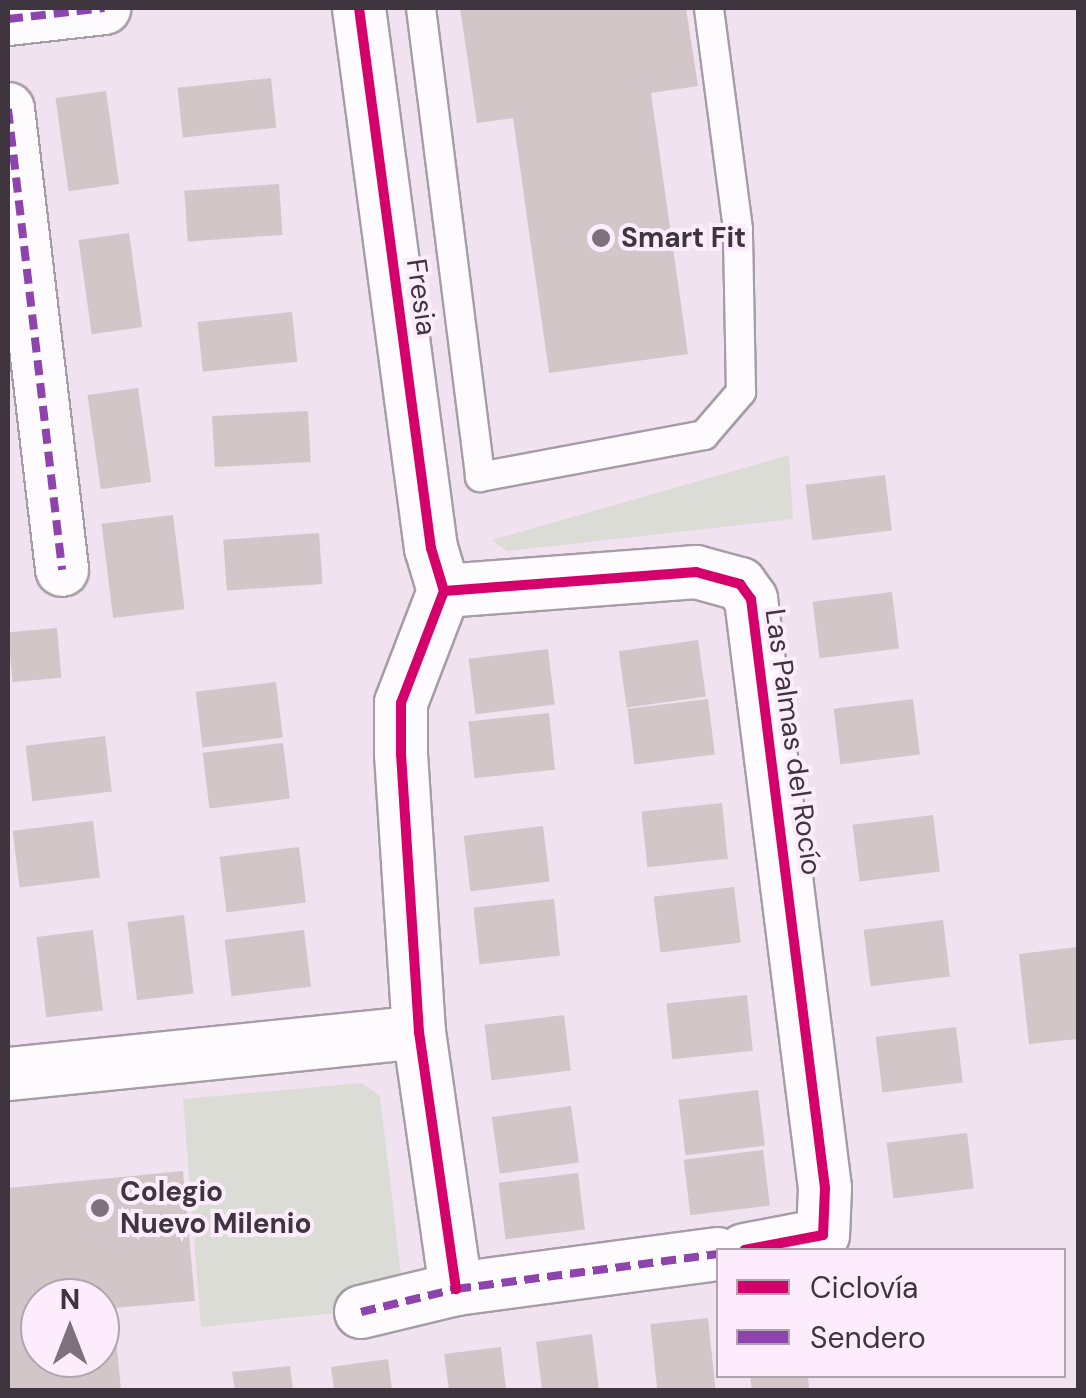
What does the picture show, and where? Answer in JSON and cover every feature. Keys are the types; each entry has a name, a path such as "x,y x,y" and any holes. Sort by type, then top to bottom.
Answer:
{"street":[{"path":"8,19 104,8"},
{"name":"Fresia","path":"359,8 432,548 444,591"},
{"path":"8,109 62,570"},
{"name":"Las Palmas del Rocío","path":"444,591 696,572 740,584 751,599 825,1188 823,1235 755,1248"},
{"path":"444,591 402,703 419,1032 456,1289"},
{"path":"8,1074 419,1032"},
{"path":"360,1312 456,1289 716,1254"}],"lane":[{"path":"421,8 480,477 704,435 741,392 738,229 709,8"}],"shaded area":[{"path":"789,455 793,519 507,551 492,540"},
{"path":"362,1083 380,1096 403,1290 346,1312 201,1327 183,1099"}],"building":[{"name":"Smart Fit","path":"460,8 686,8 698,86 651,93 688,354 549,373 513,118 477,123"},
{"path":"271,78 276,128 183,138 178,88"},
{"path":"106,91 119,184 69,191 55,98"},
{"path":"279,184 283,235 188,242 184,191"},
{"path":"129,233 142,327 92,334 78,240"},
{"path":"292,312 297,362 203,372 198,322"},
{"path":"138,388 151,482 101,489 87,395"},
{"path":"308,411 311,462 215,467 212,416"},
{"path":"885,475 892,531 812,540 806,485"},
{"path":"173,515 185,609 113,618 102,524"},
{"path":"319,533 323,584 227,591 223,540"},
{"path":"892,592 899,649 820,658 813,602"},
{"path":"57,628 61,678 13,682 8,632"},
{"path":"698,640 706,696 627,708 619,651"},
{"path":"548,649 555,705 475,714 469,659"},
{"path":"276,682 283,738 202,747 196,692"},
{"path":"708,699 715,755 634,764 628,709"},
{"path":"913,699 920,755 840,764 834,709"},
{"path":"549,713 555,770 474,778 468,721"},
{"path":"105,736 112,792 32,801 26,746"},
{"path":"283,743 290,799 209,808 203,753"},
{"path":"722,803 728,859 647,867 641,811"},
{"path":"933,815 940,872 860,881 853,825"},
{"path":"93,821 100,878 20,887 13,831"},
{"path":"543,826 550,882 470,891 464,836"},
{"path":"299,847 306,903 226,912 220,857"},
{"path":"734,887 741,943 660,952 654,897"},
{"path":"554,899 560,956 479,964 473,907"},
{"path":"184,915 194,993 137,1000 127,922"},
{"path":"943,920 950,977 871,986 864,930"},
{"path":"93,930 103,1010 46,1017 36,937"},
{"path":"304,930 311,987 232,996 225,940"},
{"path":"1078,947 1078,1039 1029,1044 1019,954"},
{"path":"747,995 753,1051 672,1059 666,1003"},
{"path":"564,1015 571,1071 491,1080 485,1025"},
{"path":"956,1027 963,1083 882,1092 876,1037"},
{"path":"758,1090 765,1146 685,1155 679,1100"},
{"path":"571,1106 579,1162 500,1174 492,1117"},
{"path":"967,1133 974,1189 893,1198 887,1143"},
{"path":"763,1150 770,1206 690,1215 684,1160"},
{"path":"183,1171 195,1301 120,1307 120,1278 20,1278 20,1378 120,1378 121,1390 8,1390 8,1188"},
{"path":"578,1173 585,1230 506,1239 499,1183"},
{"path":"708,1318 716,1390 657,1390 650,1324"},
{"path":"592,1334 599,1390 542,1390 536,1342"},
{"path":"501,1347 506,1390 449,1390 444,1354"},
{"path":"388,1359 392,1390 334,1390 331,1367"},
{"path":"290,1366 293,1390 235,1390 232,1372"},
{"path":"750,1378 808,1378 809,1388 752,1390"}],"marked path":[{"path":"8,19 104,8"},
{"path":"8,109 62,570"},
{"path":"361,1312 456,1289 716,1254"}],"cycle path":[{"path":"359,8 431,548 444,591"},
{"path":"444,591 696,572 740,584 751,599 825,1188 823,1235 755,1248"},
{"path":"444,591 401,703 401,754 419,1032 456,1289"}],"place":[{"name":"Smart Fit","path":"601,238"},
{"name":"Colegio Nuevo Milenio","path":"100,1208"}]}
